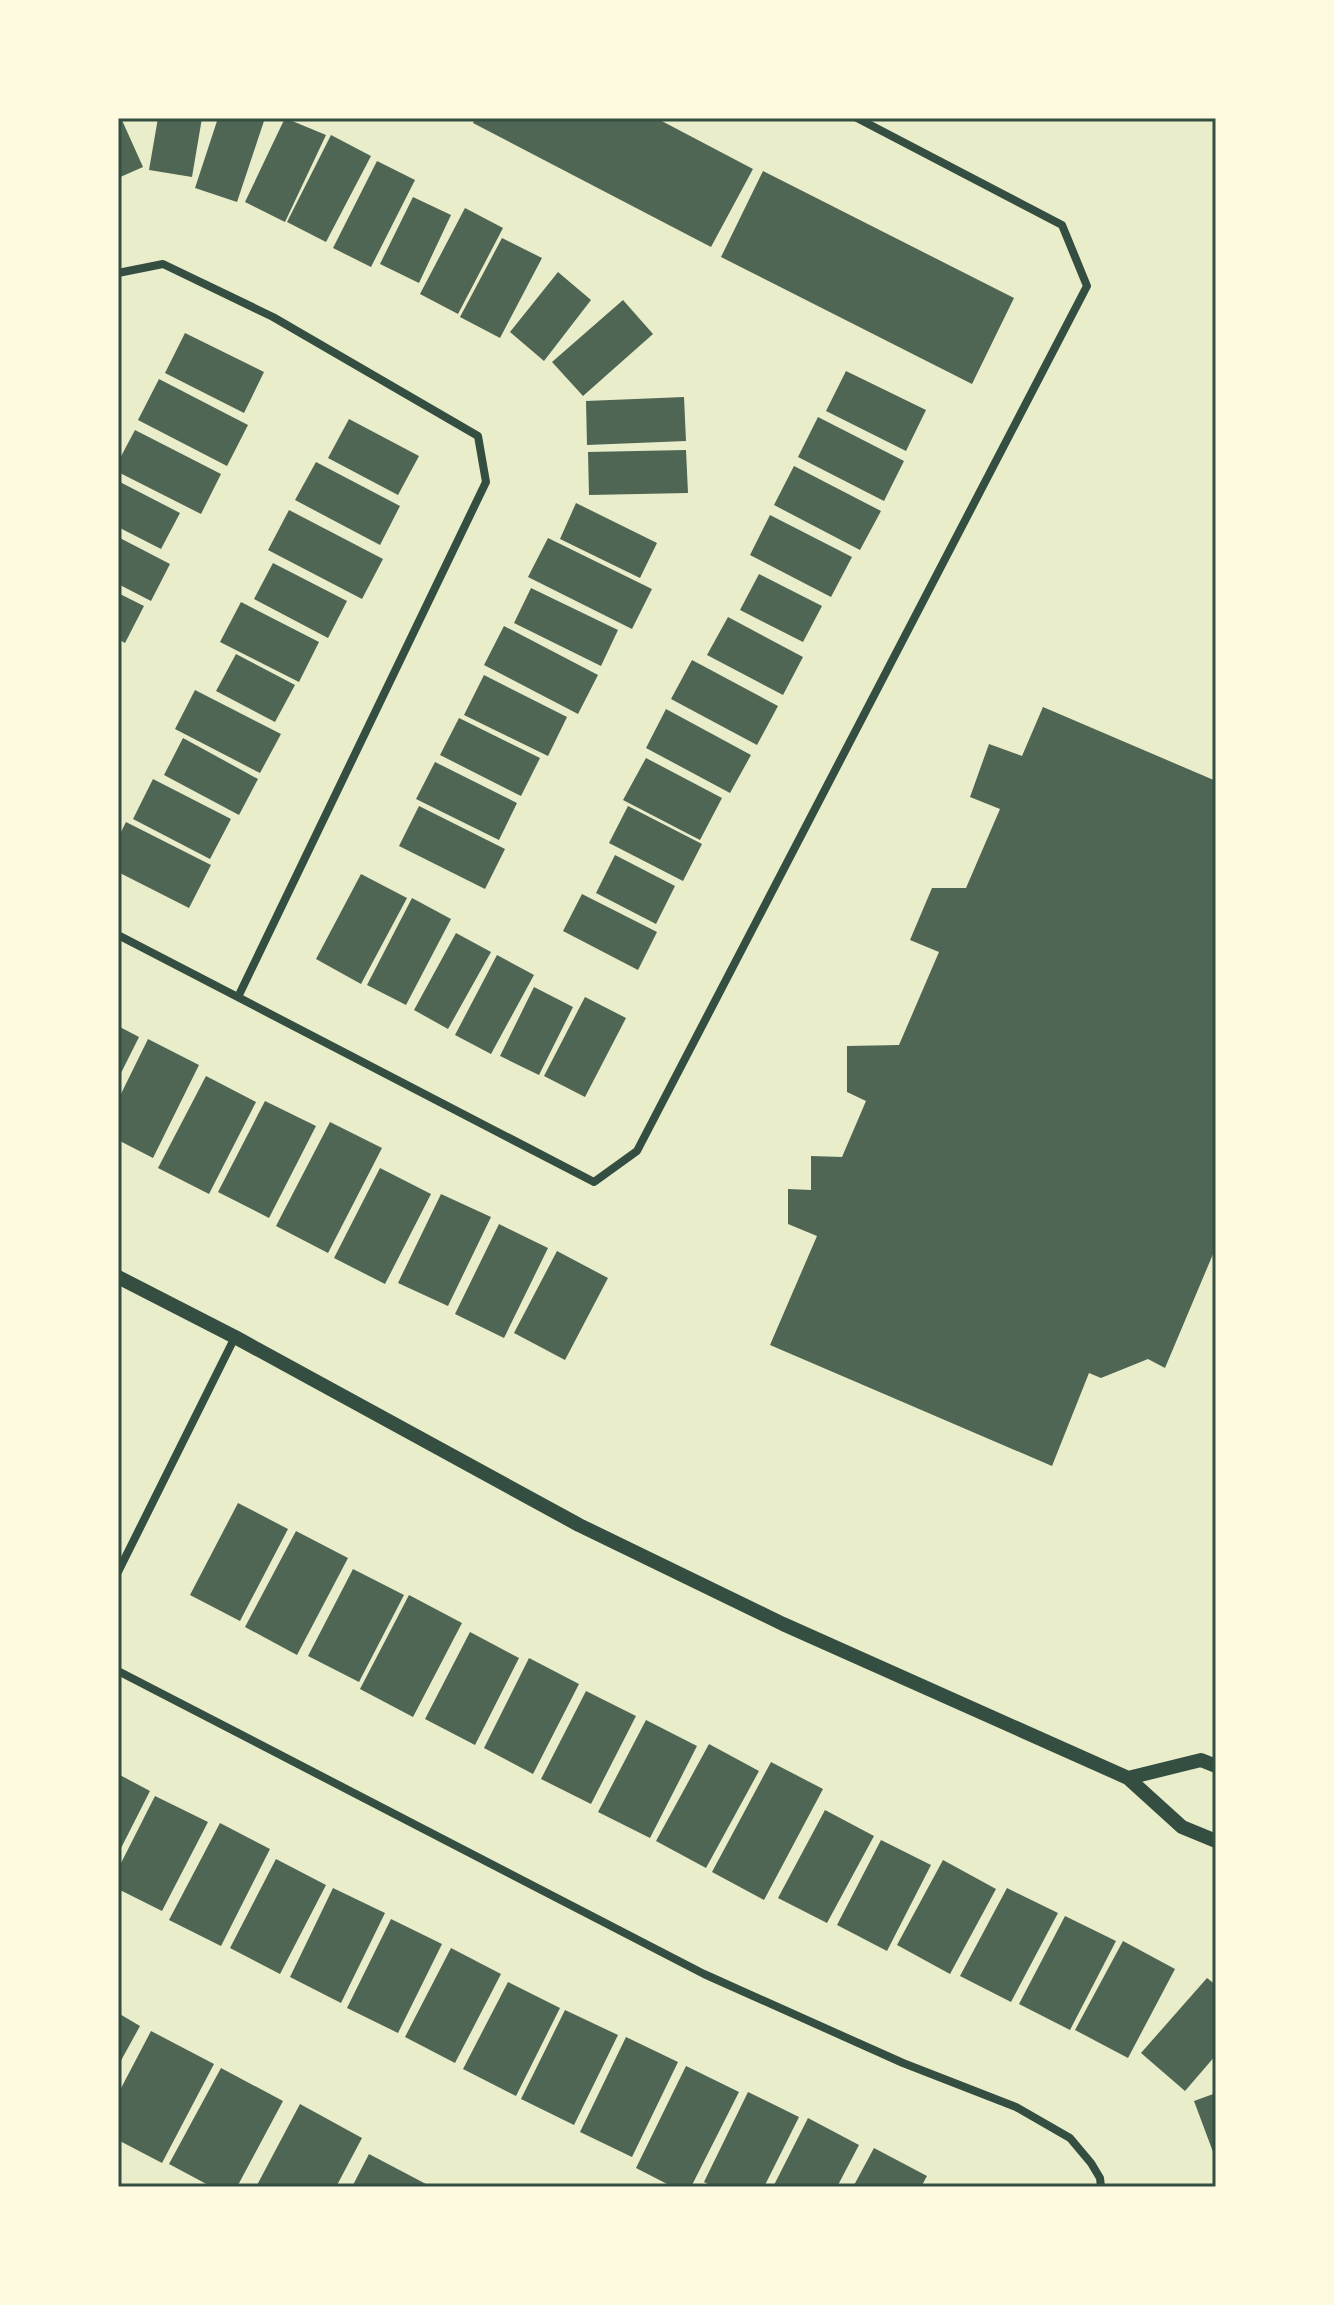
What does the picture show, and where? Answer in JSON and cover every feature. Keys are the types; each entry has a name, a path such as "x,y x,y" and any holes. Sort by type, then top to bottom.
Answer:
{"street":[{"path":"118,935 594,1182 637,1151 1087,286 1062,225 857,118"},
{"path":"118,273 163,264 273,317 478,436 486,482 238,997"},
{"path":"118,1277 235,1337 591,1531 783,1624 1128,1778 1182,1827 1216,1841"},
{"path":"118,1572 235,1337"},
{"path":"118,1671 704,1974 903,2063 1016,2107 1070,2138 1091,2163 1100,2178 1101,2187"},
{"path":"1128,1778 1201,1760 1216,1766"}],"building":[{"path":"118,118 121,118 143,167 118,178"},
{"path":"158,118 202,118 192,177 149,170"},
{"path":"218,118 265,118 237,202 195,188"},
{"path":"285,118 326,135 285,222 245,202"},
{"path":"475,118 656,118 753,169 711,247 473,123"},
{"path":"331,135 371,156 326,242 287,222"},
{"path":"377,161 415,180 371,267 333,248"},
{"path":"763,171 1014,298 972,384 721,257"},
{"path":"413,197 451,215 419,283 380,264"},
{"path":"465,208 503,228 458,314 420,294"},
{"path":"502,238 542,258 500,338 460,317"},
{"path":"558,272 591,300 544,361 510,332"},
{"path":"623,300 653,334 583,396 552,362"},
{"path":"185,333 264,372 244,413 165,373"},
{"path":"846,371 926,410 906,451 826,411"},
{"path":"159,379 248,425 227,466 138,420"},
{"path":"684,397 686,441 587,445 586,401"},
{"path":"818,417 904,461 884,501 798,457"},
{"path":"349,419 419,456 398,495 328,458"},
{"path":"135,430 221,474 201,514 118,472 118,462"},
{"path":"686,450 688,493 589,495 588,452"},
{"path":"316,462 400,506 380,545 295,500"},
{"path":"794,466 881,511 860,550 774,505"},
{"path":"118,481 180,513 161,549 118,527"},
{"path":"576,503 657,543 640,578 560,539"},
{"path":"289,510 383,559 362,599 268,550"},
{"path":"770,515 852,557 831,597 750,555"},
{"path":"118,537 170,564 151,601 118,584"},
{"path":"548,538 652,589 632,629 528,577"},
{"path":"273,563 347,601 328,638 254,599"},
{"path":"759,574 822,606 803,642 740,610"},
{"path":"531,588 618,630 601,666 514,623"},
{"path":"118,593 144,606 125,643 118,639"},
{"path":"241,602 319,642 299,682 220,642"},
{"path":"728,617 803,657 783,695 707,655"},
{"path":"504,626 598,675 578,714 484,665"},
{"path":"236,654 295,685 275,722 216,691"},
{"path":"692,660 778,706 757,745 671,699"},
{"path":"484,675 567,717 548,756 464,715"},
{"path":"195,690 281,734 260,773 175,729"},
{"path":"1043,707 1216,781 1216,1247 1165,1368 1148,1359 1101,1378 1089,1373 1052,1466 770,1345 817,1236 788,1224 788,1189 811,1190 811,1156 842,1157 866,1101 847,1092 847,1046 899,1045 939,952 910,940 932,888 966,888 1000,809 970,797 989,744 1022,756"},
{"path":"666,709 751,755 730,793 646,748"},
{"path":"459,718 540,758 521,796 440,755"},
{"path":"183,738 258,779 239,815 164,775"},
{"path":"646,758 722,798 700,840 623,800"},
{"path":"435,762 517,803 499,840 416,799"},
{"path":"153,779 231,819 210,859 133,819"},
{"path":"419,806 505,849 485,889 399,846"},
{"path":"628,806 702,844 683,881 609,843"},
{"path":"126,822 211,865 189,908 118,872 118,838"},
{"path":"615,855 675,886 656,924 596,893"},
{"path":"361,874 407,898 361,984 316,959"},
{"path":"582,894 657,932 638,970 563,931"},
{"path":"412,898 451,919 406,1005 367,985"},
{"path":"456,933 491,952 448,1029 414,1010"},
{"path":"497,955 534,975 491,1054 455,1035"},
{"path":"534,987 573,1007 539,1075 500,1056"},
{"path":"585,997 626,1018 585,1097 544,1076"},
{"path":"118,1026 139,1037 118,1079"},
{"path":"148,1039 199,1065 153,1158 118,1140 118,1100"},
{"path":"206,1076 256,1102 209,1194 158,1168"},
{"path":"265,1101 316,1126 269,1218 218,1192"},
{"path":"330,1122 382,1148 328,1253 276,1226"},
{"path":"380,1168 431,1194 385,1284 334,1258"},
{"path":"441,1194 491,1217 448,1306 398,1283"},
{"path":"499,1224 548,1248 504,1338 455,1314"},
{"path":"557,1251 608,1278 565,1360 514,1333"},
{"path":"238,1503 288,1529 240,1621 190,1595"},
{"path":"296,1531 348,1558 297,1655 245,1627"},
{"path":"353,1569 404,1595 359,1682 308,1656"},
{"path":"409,1595 462,1623 413,1717 360,1689"},
{"path":"470,1632 519,1658 475,1745 425,1719"},
{"path":"529,1658 579,1684 533,1774 484,1748"},
{"path":"586,1691 636,1716 591,1804 541,1779"},
{"path":"646,1720 697,1746 650,1838 598,1812"},
{"path":"709,1744 759,1771 706,1868 656,1841"},
{"path":"771,1762 823,1789 764,1900 712,1872"},
{"path":"118,1774 150,1791 118,1854"},
{"path":"155,1796 208,1822 162,1911 118,1889 118,1869"},
{"path":"825,1810 874,1836 827,1923 778,1898"},
{"path":"220,1823 270,1849 221,1946 169,1920"},
{"path":"881,1840 931,1865 887,1951 837,1925"},
{"path":"276,1859 326,1885 280,1974 230,1948"},
{"path":"943,1860 996,1889 950,1974 897,1945"},
{"path":"333,1888 385,1913 341,2003 290,1977"},
{"path":"1007,1888 1058,1913 1011,2002 960,1976"},
{"path":"1065,1916 1116,1941 1070,2030 1019,2004"},
{"path":"391,1919 442,1944 398,2033 347,2008"},
{"path":"1123,1941 1175,1969 1128,2058 1075,2030"},
{"path":"451,1948 501,1974 455,2063 405,2037"},
{"path":"1207,1978 1216,1985 1216,2055 1185,2091 1141,2053"},
{"path":"508,1982 560,2008 516,2096 463,2069"},
{"path":"565,2010 618,2035 574,2125 521,2099"},
{"path":"118,2013 140,2026 118,2066"},
{"path":"151,2031 214,2064 162,2163 118,2140 118,2094"},
{"path":"626,2037 678,2062 632,2157 580,2132"},
{"path":"686,2066 739,2092 691,2187 673,2187 636,2168"},
{"path":"221,2068 283,2101 237,2187 212,2187 169,2164"},
{"path":"748,2092 799,2117 764,2187 714,2187 704,2182"},
{"path":"1216,2093 1216,2160 1194,2101"},
{"path":"300,2104 362,2138 336,2187 256,2187"},
{"path":"808,2118 859,2145 837,2187 773,2187"},
{"path":"874,2148 927,2176 921,2187 853,2187"},
{"path":"369,2154 426,2184 425,2187 352,2187"}]}
